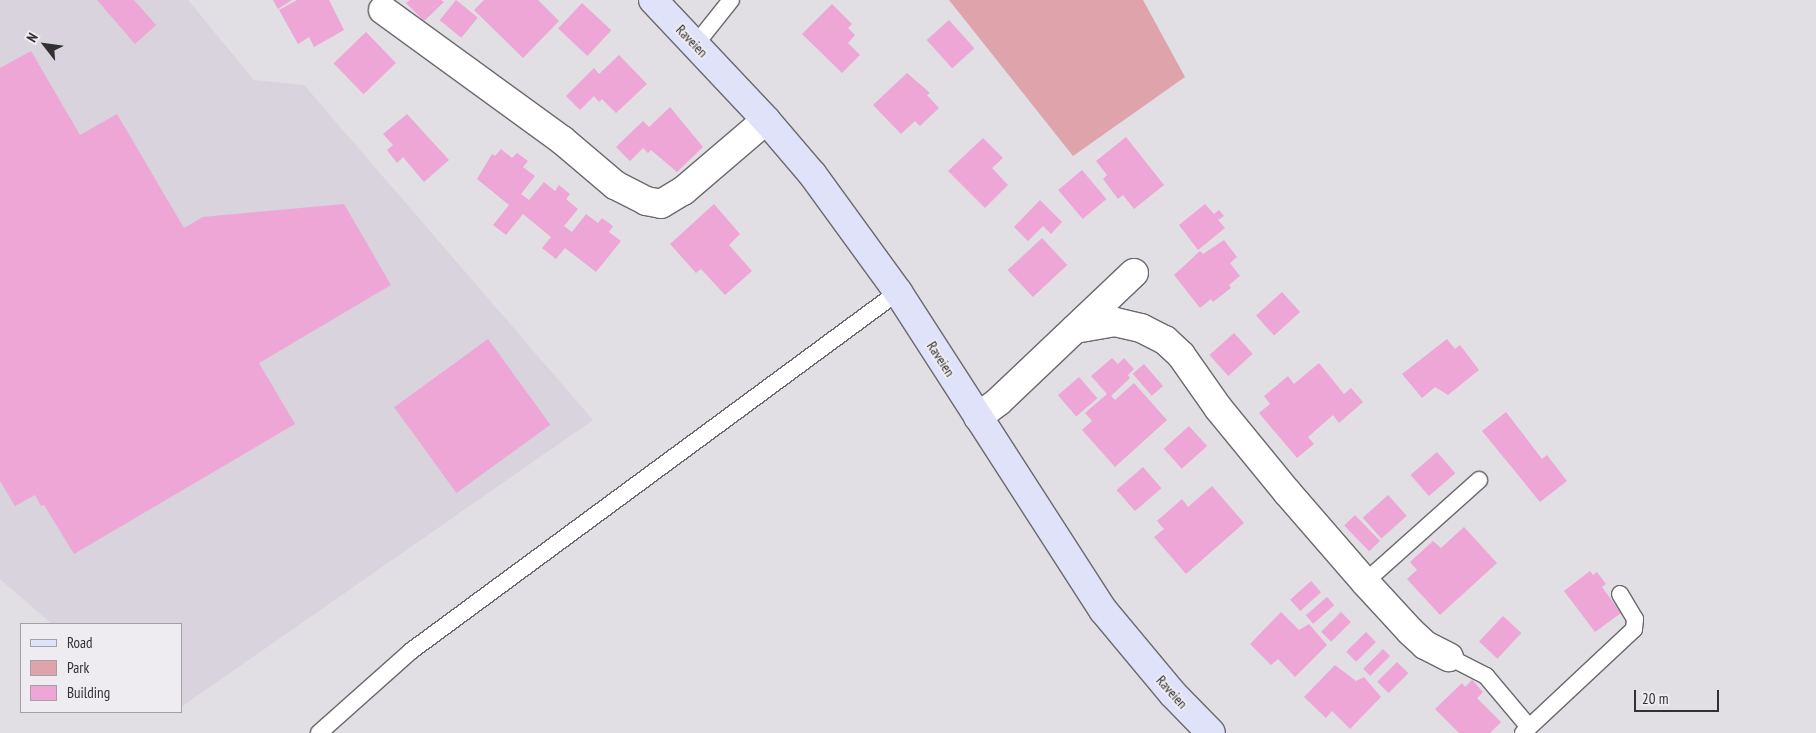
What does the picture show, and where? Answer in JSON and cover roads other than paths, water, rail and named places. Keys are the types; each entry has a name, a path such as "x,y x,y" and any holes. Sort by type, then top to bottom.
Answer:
{"main road":[{"name":"Raveien","path":"653,0 766,120 813,175 898,292 1103,610 1173,694 1211,733"}],"street":[{"path":"383,10 562,140 616,185 646,201 661,204 683,191 766,120"},
{"path":"978,417 1134,273"},
{"path":"1075,329 1115,322 1141,328 1165,340 1181,355 1219,409 1287,492 1365,582 1425,645 1449,657"}],"lane":[{"path":"696,44 731,0"},
{"path":"319,733 411,651 898,292"},
{"path":"1365,582 1480,480"},
{"path":"1449,657 1486,676 1526,730 1604,660 1634,629 1635,619 1620,594"}]}
